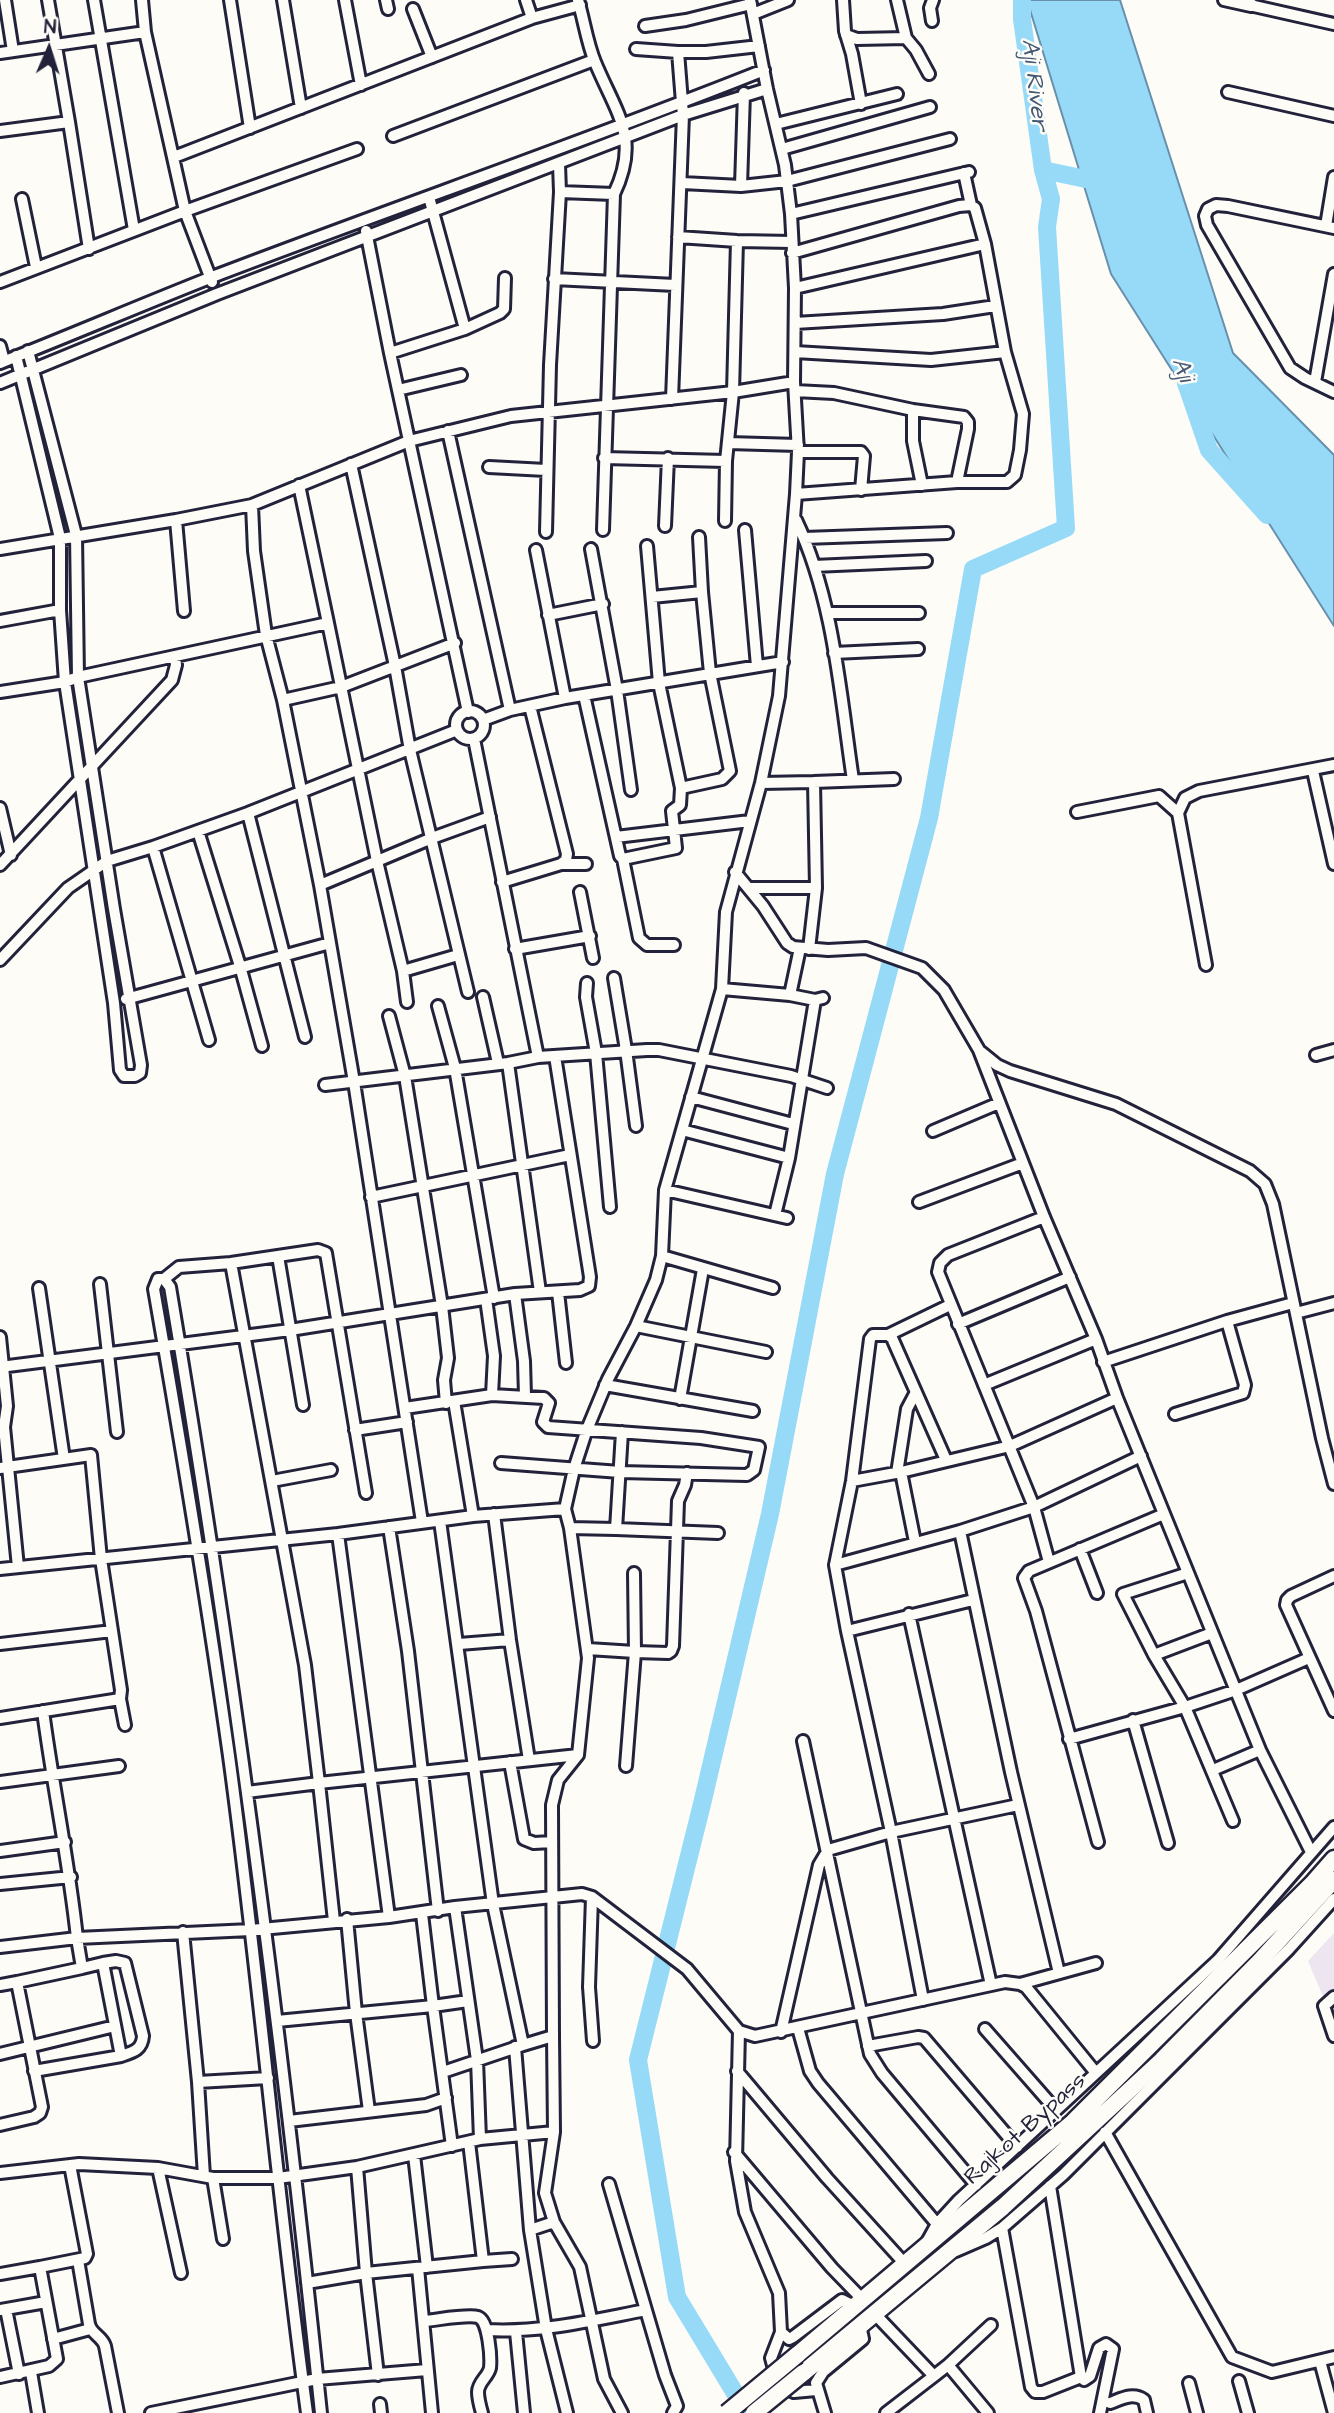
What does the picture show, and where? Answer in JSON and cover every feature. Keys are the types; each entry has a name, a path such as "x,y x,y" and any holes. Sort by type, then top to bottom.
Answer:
{"highway":[{"name":"Rajkot Bypass","path":"727,2413 1073,2122 1334,1859"},
{"name":"Rajkot Bypass","path":"754,2413 1003,2207 1163,2060 1259,1962 1334,1880"}],"street":[{"path":"5,0 13,51"},
{"path":"48,0 89,249"},
{"path":"94,0 134,230"},
{"path":"142,0 145,32 185,211 217,294"},
{"path":"231,0 250,128"},
{"path":"283,0 301,108"},
{"path":"345,0 361,85"},
{"path":"526,0 532,18"},
{"path":"645,26 789,0"},
{"path":"843,0 846,35 861,104"},
{"path":"897,0 906,38 929,74"},
{"path":"932,20 930,8 933,0"},
{"path":"1224,0 1250,3 1334,24"},
{"path":"174,157 532,18 579,3 594,60 623,123 625,139 623,173 614,194 603,530"},
{"path":"622,2413 604,2379 580,2267 554,2222 545,2193 554,2132 552,1805 558,1780 578,1755 588,1650 565,1509 586,1432 605,1385 636,1326 656,1280 662,1256 665,1190 722,989 726,912 761,783 779,696 798,448 794,386 795,288 787,181 751,6"},
{"path":"413,9 432,57"},
{"path":"0,53 145,32"},
{"path":"846,35 858,39 906,38"},
{"path":"636,49 705,52 759,46"},
{"path":"672,399 682,183 683,110 678,52"},
{"path":"393,136 594,60"},
{"path":"0,383 217,294 625,139 764,70"},
{"path":"740,80 745,97 741,186"},
{"path":"0,346 2,362 210,278 623,123 745,97 767,89"},
{"path":"1228,92 1334,116"},
{"path":"776,124 897,94"},
{"path":"782,149 930,107"},
{"path":"0,131 69,122"},
{"path":"682,183 741,186 787,181 950,139"},
{"path":"0,282 357,149"},
{"path":"546,532 548,412 560,192 559,164"},
{"path":"791,214 966,172 971,205 978,214 985,244 1004,352 1023,414 1015,475 1007,482 957,482 796,494"},
{"path":"1334,177 1330,227 1228,206 1216,205 1208,209 1205,216 1207,225 1284,359 1297,374 1334,392"},
{"path":"560,192 614,194"},
{"path":"429,197 465,329"},
{"path":"22,199 36,267"},
{"path":"678,237 792,247 971,205"},
{"path":"364,221 390,354 468,712"},
{"path":"725,522 726,461 733,392 737,241"},
{"path":"795,288 985,244"},
{"path":"1315,382 1334,274"},
{"path":"390,354 465,329 500,313 504,309 505,278"},
{"path":"554,279 676,285"},
{"path":"795,323 943,314 995,306"},
{"path":"16,356 60,538 60,610 65,682 114,1003 120,1070 124,1076 135,1076 140,1073 141,1065 78,677 76,535 28,351"},
{"path":"795,352 931,360 1004,352"},
{"path":"398,390 461,376"},
{"path":"0,549 252,505 409,441 511,416 794,386 913,410 964,417 968,422 957,482"},
{"path":"913,410 913,441 922,485"},
{"path":"448,431 510,710"},
{"path":"728,443 861,452 864,456 861,490"},
{"path":"604,458 726,461"},
{"path":"665,526 668,458"},
{"path":"351,464 395,666 410,750 468,992"},
{"path":"489,467 546,470"},
{"path":"299,485 360,769 377,862 403,971 407,1002"},
{"path":"252,505 252,539 266,635 283,700 320,885 391,1313 422,1522"},
{"path":"794,517 814,566 827,613 853,780"},
{"path":"176,520 184,611"},
{"path":"746,530 757,666"},
{"path":"804,538 947,533"},
{"path":"681,788 722,779 730,771 710,673 699,537"},
{"path":"623,859 676,848 672,811 680,805 681,788 659,683 647,546"},
{"path":"591,549 603,604 631,790"},
{"path":"536,550 565,698"},
{"path":"814,566 926,561"},
{"path":"652,597 702,592"},
{"path":"548,615 603,604"},
{"path":"0,621 60,610"},
{"path":"827,613 919,613"},
{"path":"0,692 65,682 328,623"},
{"path":"283,700 341,687 455,643"},
{"path":"834,653 918,649"},
{"path":"0,865 172,680 176,665 175,656"},
{"path":"483,720 510,710 565,698 783,662"},
{"path":"584,695 639,938 647,945 674,945"},
{"path":"530,706 567,854 566,860 561,864"},
{"path":"468,712 477,713 483,720 482,733 474,739 466,739 457,730 458,720 468,712"},
{"path":"0,960 68,888 107,861 247,813 457,730"},
{"path":"474,739 538,1057"},
{"path":"1206,965 1178,813 1185,798 1199,791 1334,765"},
{"path":"1313,771 1334,864"},
{"path":"761,783 894,779"},
{"path":"790,995 804,948 816,888 814,782"},
{"path":"1077,812 1159,796 1178,813"},
{"path":"0,808 11,855"},
{"path":"247,813 304,1037"},
{"path":"320,885 490,817"},
{"path":"616,837 750,821"},
{"path":"198,831 262,1046"},
{"path":"153,847 209,1040"},
{"path":"502,882 561,864 586,864"},
{"path":"735,873 750,888 787,943 804,948 866,948 906,960 922,968 937,981 979,1050 1260,1750 1311,1852"},
{"path":"750,888 816,888"},
{"path":"580,892 593,958"},
{"path":"515,949 590,936"},
{"path":"114,1003 330,943"},
{"path":"403,971 458,955"},
{"path":"614,978 636,1126"},
{"path":"587,983 586,997 596,1053 610,1207"},
{"path":"722,989 819,999 793,1124 789,1158 775,1215"},
{"path":"484,997 503,1063 522,1163 540,1292"},
{"path":"438,1006 455,1068 473,1175 490,1298 494,1356 492,1395"},
{"path":"389,1016 405,1076 424,1187 448,1358 444,1380 473,1516"},
{"path":"325,1085 538,1057 659,1050 827,1087"},
{"path":"979,1050 997,1065 1010,1071 1116,1104 1258,1177 1270,1194 1334,1484"},
{"path":"1316,1055 1334,1050"},
{"path":"2,1367 290,1330 515,1294 580,1290 589,1286 590,1277 555,1056"},
{"path":"691,1097 793,1124"},
{"path":"933,1131 999,1102"},
{"path":"682,1130 789,1158"},
{"path":"371,1196 570,1155"},
{"path":"919,1202 1023,1163"},
{"path":"665,1190 787,1217"},
{"path":"1044,1217 948,1255 940,1263 938,1272 1034,1507 1049,1562"},
{"path":"307,2413 289,2282 268,2078 229,1759 198,1548 154,1289 159,1279 164,1279 179,1267 231,1263 318,1250 326,1253 366,1493"},
{"path":"278,1256 303,1405"},
{"path":"662,1256 773,1288"},
{"path":"231,1263 305,1665 334,1921"},
{"path":"680,1399 703,1269"},
{"path":"958,1324 1070,1278"},
{"path":"164,1279 170,1287 247,1792 289,2121 321,2413"},
{"path":"100,1284 117,1432"},
{"path":"39,1288 64,1459"},
{"path":"558,1292 566,1363"},
{"path":"515,1294 524,1361 525,1396"},
{"path":"1103,1362 1227,1321 1334,1303"},
{"path":"923,2000 835,1565 852,1481 870,1339 877,1334 888,1335 950,1305"},
{"path":"1175,1414 1243,1393 1245,1385 1227,1321"},
{"path":"636,1326 766,1352"},
{"path":"888,1335 892,1338 946,1460"},
{"path":"0,1337 8,1406 4,1427 4,1468 18,1567"},
{"path":"984,1385 1096,1339"},
{"path":"605,1385 753,1411"},
{"path":"915,1542 899,1473 907,1409 916,1392"},
{"path":"405,1408 492,1395 525,1396 548,1399 549,1407 543,1422 548,1427 586,1432 701,1438 759,1447 751,1473 620,1472 501,1463"},
{"path":"852,1481 899,1473 1010,1446 1117,1398"},
{"path":"355,1430 407,1422"},
{"path":"616,1529 622,1432"},
{"path":"1322,1438 1334,1435"},
{"path":"4,1468 92,1455 101,1559 125,1725"},
{"path":"835,1565 960,1531 1034,1507 1141,1455"},
{"path":"272,1481 331,1470"},
{"path":"588,1650 662,1654 671,1651 675,1532 678,1501 687,1473"},
{"path":"0,1569 338,1534 473,1516 565,1509"},
{"path":"494,1514 529,1760"},
{"path":"1098,1842 1036,1611 1024,1578 1029,1571 1164,1514"},
{"path":"440,1521 493,1904 519,2046 522,2134 530,2230 546,2329 567,2413"},
{"path":"389,1527 408,1651 438,1911"},
{"path":"570,1528 718,1533"},
{"path":"960,1531 1018,1805 1059,1973"},
{"path":"338,1534 389,1917"},
{"path":"1080,1549 1097,1592"},
{"path":"626,1766 635,1652 634,1573"},
{"path":"1188,1573 1123,1594 1154,1655 1185,1707 1233,1821"},
{"path":"1334,1576 1287,1600 1287,1610 1334,1711"},
{"path":"847,1631 973,1600"},
{"path":"909,1614 991,1985"},
{"path":"0,1644 112,1631"},
{"path":"1154,1655 1212,1633"},
{"path":"459,1644 510,1640"},
{"path":"1069,1739 1236,1690 1309,1657"},
{"path":"0,1718 120,1699"},
{"path":"43,1711 52,1777 71,1877 82,1968"},
{"path":"1133,1720 1168,1843"},
{"path":"803,1741 868,2046 882,2073 976,2185"},
{"path":"1213,1770 1260,1750"},
{"path":"247,1792 578,1755"},
{"path":"510,1762 524,1839 534,1843 552,1842"},
{"path":"0,1782 120,1766"},
{"path":"781,2032 820,1865 828,1850 891,1832 1018,1805"},
{"path":"922,2250 937,2224 976,2185 1218,1960 1334,1828"},
{"path":"0,1850 65,1842"},
{"path":"0,1884 71,1877"},
{"path":"0,1947 77,1938 251,1930 422,1914 582,1894 592,1897 687,1969 739,2031 755,2036 781,2032 1005,1982 1026,1987 1096,2073"},
{"path":"592,1897 589,1986 593,2041"},
{"path":"940,2259 1002,2228 1050,2186 1290,1949 1334,1899"},
{"path":"455,1908 477,2060 480,2139"},
{"path":"422,1914 453,2146"},
{"path":"347,1919 369,2111"},
{"path":"183,1932 208,2177 223,2239"},
{"path":"0,1985 103,1963 116,1961 125,1964 143,2043 136,2051 121,2056 34,2071"},
{"path":"103,1963 121,2056"},
{"path":"1020,1984 1096,1963"},
{"path":"0,2125 34,2118 40,2113 41,2100 28,2047 17,1982"},
{"path":"1334,1997 1327,2001 1324,2011 1334,2036"},
{"path":"277,2021 468,2001"},
{"path":"0,2054 115,2026"},
{"path":"799,2028 810,2070 818,2083 937,2224"},
{"path":"985,2029 1056,2110"},
{"path":"739,2031 734,2152 745,2212 779,2293 781,2332 771,2358 778,2384 794,2392 816,2390"},
{"path":"443,2072 553,2036"},
{"path":"868,2046 918,2036 924,2038 1017,2147"},
{"path":"737,2071 827,2178 905,2264"},
{"path":"198,2082 268,2078"},
{"path":"289,2121 426,2105 446,2098"},
{"path":"0,2173 70,2165 158,2168 208,2177 295,2177 357,2167 480,2139 554,2132"},
{"path":"1105,2132 1232,2357 1272,2372 1334,2357"},
{"path":"468,2142 483,2262"},
{"path":"734,2152 832,2268 858,2303"},
{"path":"415,2155 427,2370 432,2413"},
{"path":"0,2274 85,2258 87,2248 70,2165"},
{"path":"357,2167 378,2375"},
{"path":"158,2168 181,2273"},
{"path":"609,2184 665,2375 676,2400 677,2406 673,2413"},
{"path":"1050,2186 1081,2377"},
{"path":"530,2230 554,2222"},
{"path":"1002,2228 1031,2388 1035,2392 1043,2392 1081,2377 1084,2380 1090,2376 1099,2348 1106,2344 1111,2346 1114,2355 1109,2404"},
{"path":"307,2283 366,2273 512,2259"},
{"path":"78,2260 90,2329 103,2340 118,2413"},
{"path":"0,2377 50,2366 57,2359 40,2267"},
{"path":"781,2332 789,2339 842,2300 858,2303"},
{"path":"19,2374 3,2309 46,2302"},
{"path":"487,2330 516,2332 546,2329 646,2311"},
{"path":"874,2313 934,2376"},
{"path":"424,2321 475,2317 483,2321 487,2330 490,2363 489,2371 479,2384 482,2413"},
{"path":"825,2413 816,2383 823,2372 863,2339 860,2325"},
{"path":"886,2413 948,2365 991,2325"},
{"path":"53,2339 90,2329"},
{"path":"516,2332 524,2413"},
{"path":"1320,2361 1334,2413"},
{"path":"948,2365 988,2413"},
{"path":"151,2413 317,2379 427,2370"},
{"path":"31,2372 38,2413"},
{"path":"1239,2381 1248,2413"},
{"path":"1189,2383 1197,2413"},
{"path":"1100,2413 1109,2404 1128,2396 1144,2400 1147,2413"}],"shaded area":[{"path":"1334,1933 1334,2022 1308,1961"}],"water":[{"path":"1027,0 1120,0 1233,353 1334,455 1334,626 1111,274"}],"waterway":[{"name":"Aji River","path":"747,2413 677,2297 638,2060 770,1514 835,1174 929,818 973,569 1066,528 1047,227 1051,199 1043,170 1022,19 1022,0"},
{"name":"Aji","path":"1043,170 1105,183"},
{"name":"Aji","path":"1186,383 1209,450 1267,515"}]}
